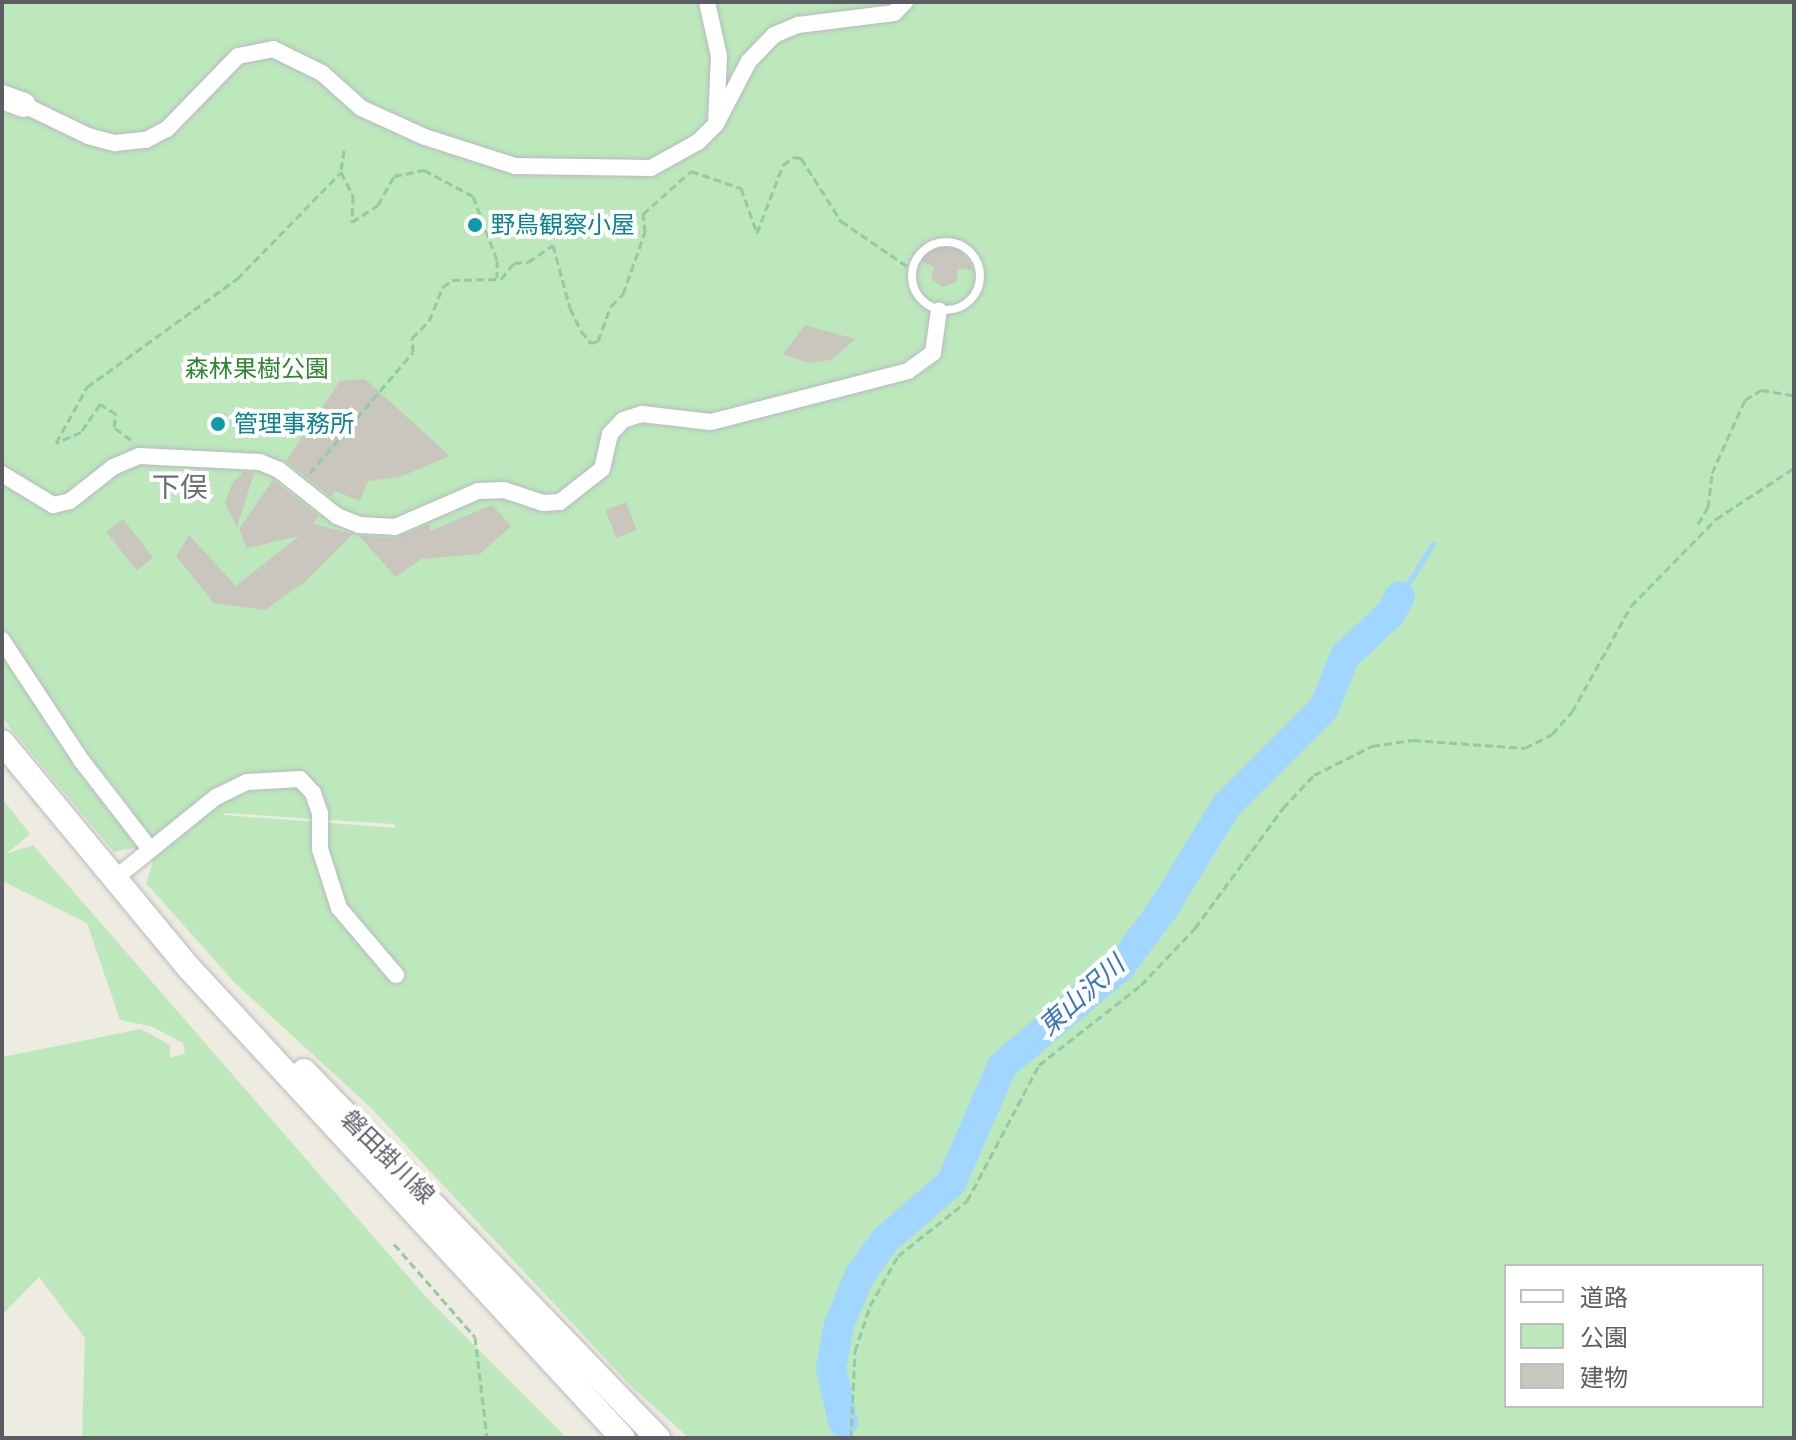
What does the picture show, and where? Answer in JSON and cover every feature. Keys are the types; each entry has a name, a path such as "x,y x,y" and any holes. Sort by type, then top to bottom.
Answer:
{"main road":[{"name":"磐田掛川線","path":"2,742 113,880 458,1264 623,1438"},
{"name":"磐田掛川線","path":"113,880 198,961 658,1438"},
{"path":"458,1264 519,1343 608,1438"},
{"path":"621,1399 665,1438"}],"street":[{"path":"707,2 719,56 716,124"},
{"path":"13,101 88,136 115,143 146,140 167,129 238,56 273,49 322,73 361,108 425,137 515,166 651,168 689,148 716,124 749,61 774,35 798,25 894,13 905,2"},
{"path":"2,474 53,505 70,501 113,467 139,456 260,462 300,485 337,516 359,525 395,527 478,491 504,490 543,503 560,502 602,469 610,434 623,420 642,414 711,422 908,371 933,353 939,310"},
{"path":"2,640 81,760 150,849"},
{"path":"113,880 216,797 247,782 300,779 313,793 320,813 320,849 339,908 396,975"}],"lane":[{"path":"939,242 965,247 980,269 975,295 965,305 939,310 917,295 911,269 917,256 939,242"}],"path":[{"path":"344,150 341,172 353,196 352,222 378,205 394,176 407,170 424,170 464,187 478,206 497,260 497,278"},
{"path":"300,485 413,352 412,338 429,321 443,287 461,276 497,278 553,245 570,308 581,331 591,343 598,341 611,306 623,294 648,206 665,198 691,171 741,188 752,227 760,233 783,165 794,157 810,167 823,199 841,221 911,269"},
{"path":"139,456 134,443 114,427 116,414 100,404 81,432 56,443 87,387 237,279 341,172"},
{"path":"1698,524 1708,507 1712,473 1745,400 1761,390 1794,395"},
{"path":"851,1438 855,1351 870,1306 898,1256 946,1223 975,1190 1039,1065 1141,985 1195,928 1283,808 1314,775 1372,746 1413,740 1525,748 1552,734 1572,712 1631,606 1716,519 1794,468"},
{"path":"394,1244 475,1337 487,1438"}],"green space":[{"name":"森林果樹公園","path":"2,2 1794,2 1794,1438 689,1438 629,1384 370,1107 234,982 146,883 153,863 147,853 142,857 134,848 114,852 2,718","holes":["73,735 129,807 123,813","224,815 393,824 397,828"]},
{"path":"2,798 30,834 6,854 33,845 426,1297 567,1438 82,1438 85,1338 39,1277 2,1315 2,1057 141,1029 170,1045 170,1058 185,1053 183,1043 153,1027 120,1020 87,923 2,881"}],"building":[{"path":"942,245 958,248 974,270 957,269 957,282 943,287 931,279 934,267 919,260 927,250"},
{"path":"805,325 855,339 831,360 808,363 783,354"},
{"path":"365,379 450,456 400,477 368,481 360,501 335,491 331,497 286,461 340,381"},
{"name":"管理事務所","path":"213,412 227,414 224,435 210,433"},
{"path":"243,472 254,473 237,527 225,503 232,484"},
{"path":"273,480 319,516 313,524 353,534 306,581 265,610 214,603 176,556 189,535 236,586 299,536 247,548 239,529"},
{"path":"626,502 637,530 616,538 605,510"},
{"path":"492,505 511,526 480,554 421,559 396,577 359,536 395,538 429,524 430,531"},
{"path":"123,519 153,558 137,571 106,532"}],"waterway":[{"path":"1400,596 1433,544"},
{"name":"東山沢川","path":"843,1422 831,1368 839,1324 860,1275 885,1240 951,1183 1002,1066 1120,967 1163,909 1226,806 1324,708 1345,656 1391,613 1400,596"}],"place":[{"name":"野鳥観察小屋","path":"475,225"},
{"name":"管理事務所","path":"218,424"}],"district":[{"name":"下俣","path":"180,488"}]}
